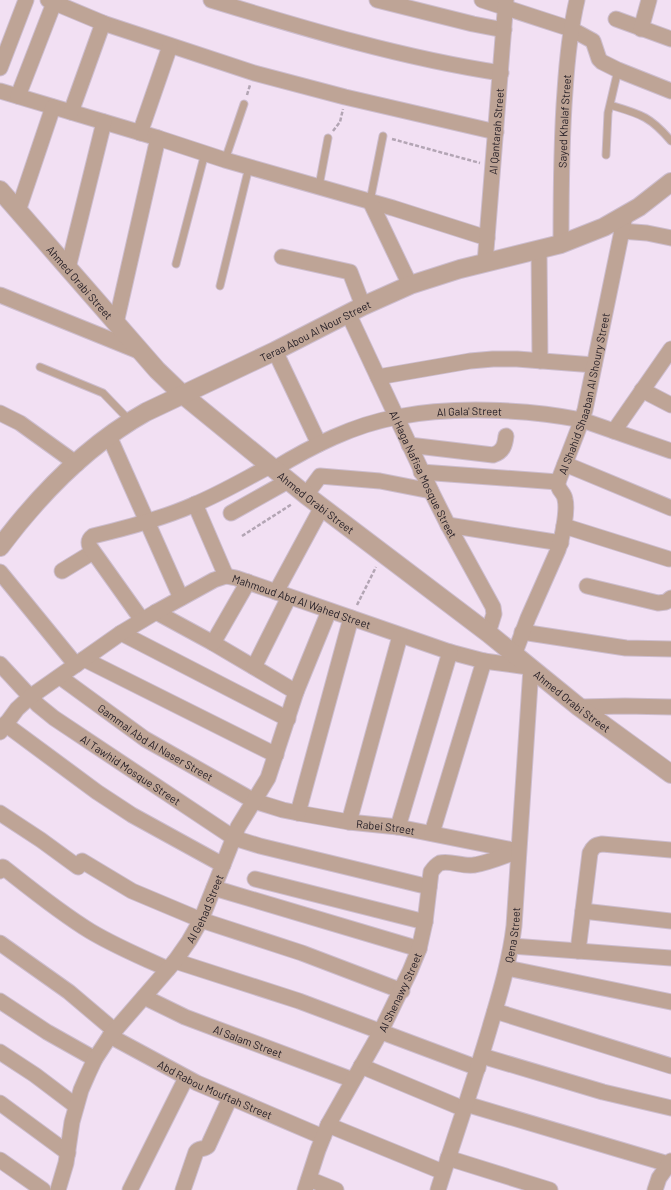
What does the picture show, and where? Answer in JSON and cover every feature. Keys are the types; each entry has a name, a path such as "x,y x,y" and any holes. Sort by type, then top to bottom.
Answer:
{"street":[{"path":"0,68 26,0"},
{"path":"211,0 300,27 394,51 446,64 501,73"},
{"path":"378,0 465,22 504,30"},
{"path":"482,0 506,4 571,29 593,41 600,61 618,70 671,91"},
{"name":"Sayed Khalaf Street","path":"562,244 562,150 566,79 571,29 577,0"},
{"path":"642,29 649,0"},
{"path":"18,96 51,2 103,23 254,73 345,97 496,132"},
{"name":"Al Qantarah Street","path":"485,263 506,4"},
{"path":"616,18 671,39"},
{"path":"71,112 103,23"},
{"path":"140,133 170,46"},
{"path":"0,91 158,138 225,160 370,201 488,238"},
{"path":"18,211 53,107"},
{"path":"68,268 104,122"},
{"path":"116,323 158,138"},
{"name":"Teraa Abou Al Nour Street","path":"0,547 39,500 77,464 130,421 164,402 275,351 356,310 410,285 460,269 562,244 604,227 623,224 671,182"},
{"name":"Ahmed Orabi Street","path":"0,190 141,352 182,394 306,495 488,633 579,707 671,774"},
{"path":"370,201 410,285"},
{"path":"623,224 647,233 671,238"},
{"name":"Al Shahid Shaaban Al Shoury Street","path":"514,655 522,632 561,543 564,526 565,500 558,489 558,482 582,420 623,224"},
{"path":"539,250 540,361"},
{"name":"Al Haga Nafisa Mosque Street","path":"282,257 350,272 356,310 378,377 431,492 493,607 494,614 488,633"},
{"path":"0,294 141,352"},
{"path":"275,351 319,444"},
{"path":"614,431 642,390 668,357"},
{"path":"378,377 470,361 517,359 594,365"},
{"path":"642,390 671,405"},
{"name":"Al Gala' Street","path":"93,552 89,544 93,536 148,522 195,504 319,444 363,426 396,417 433,412 470,411 552,414 582,420 650,445 671,451"},
{"path":"0,413 20,423 77,464"},
{"path":"110,436 181,598"},
{"path":"410,446 493,455 501,452 506,436"},
{"path":"565,464 671,508"},
{"path":"422,472 558,482"},
{"path":"306,495 320,476 380,481 431,492"},
{"path":"231,514 288,481"},
{"path":"195,504 226,576"},
{"path":"254,667 283,595 322,507"},
{"path":"448,525 561,543"},
{"path":"564,526 669,559"},
{"path":"62,571 93,552 142,620"},
{"path":"0,572 80,662 276,755"},
{"name":"Mahmoud Abd Al Wahed Street","path":"3,728 17,709 30,697 121,633 214,580 226,576 248,582 400,636 450,652 484,661 530,668"},
{"path":"213,643 248,582"},
{"path":"587,586 658,603 666,602 671,598"},
{"name":"Al Gehad Street","path":"58,1190 64,1174 76,1106 95,1059 112,1034 172,965 189,941 201,920 243,818 268,778 296,692 329,611"},
{"path":"156,612 213,643 296,692"},
{"path":"298,813 351,618"},
{"path":"522,632 626,648 671,649"},
{"path":"121,633 288,719"},
{"path":"349,822 400,636"},
{"path":"398,827 450,652"},
{"path":"432,833 484,661"},
{"name":"Al Tawhid Mosque Street","path":"0,664 30,697 54,718 234,838 260,846 429,887"},
{"name":"Qena Street","path":"438,1190 480,1062 512,946 530,668"},
{"name":"Gammal Abd Al Naser Street","path":"60,677 145,738 254,801"},
{"path":"579,707 671,707"},
{"path":"3,728 132,815 223,865"},
{"name":"Rabei Street","path":"254,801 298,813 349,822 398,827 518,851"},
{"path":"0,813 78,867 82,861 132,891 201,920 302,953 402,991"},
{"path":"578,951 592,848 602,844 671,850"},
{"name":"Al Shenawy Street","path":"307,1184 325,1131 402,991 419,949 425,922 431,872 434,867 445,862 473,866 518,851"},
{"path":"0,871 3,867 45,900 91,931 129,951 172,965 299,1001 380,1032 480,1062 671,1108"},
{"path":"254,879 425,922"},
{"path":"214,888 419,949"},
{"path":"583,911 671,921"},
{"name":"Abd Rabou Mouftah Street","path":"0,943 69,992 112,1034 186,1078 230,1098 325,1131 446,1165 550,1190"},
{"path":"512,946 671,958"},
{"path":"507,968 671,1002"},
{"name":"Al Salam Street","path":"144,997 185,1017 353,1080"},
{"path":"0,1001 47,1032 95,1059"},
{"path":"495,1011 671,1066"},
{"path":"0,1052 35,1075 76,1106"},
{"path":"361,1066 465,1106 668,1168 655,1190"},
{"path":"130,1190 186,1078"},
{"path":"183,1190 196,1152 199,1149 208,1146 230,1098"},
{"path":"0,1102 68,1153"},
{"path":"0,1160 43,1190"},
{"path":"307,1184 336,1190"}],"lane":[{"path":"606,155 608,114 618,70"},
{"path":"225,160 244,104"},
{"path":"610,105 639,114 660,128 671,141"},
{"path":"370,201 383,136"},
{"path":"319,186 328,138"},
{"path":"176,264 205,153"},
{"path":"220,286 249,167"},
{"path":"40,367 103,393 130,421"}],"path":[{"path":"244,104 254,73"},
{"path":"328,138 340,122 345,97"},
{"path":"383,136 493,166"},
{"path":"242,536 306,495"},
{"path":"351,618 383,554"}]}
